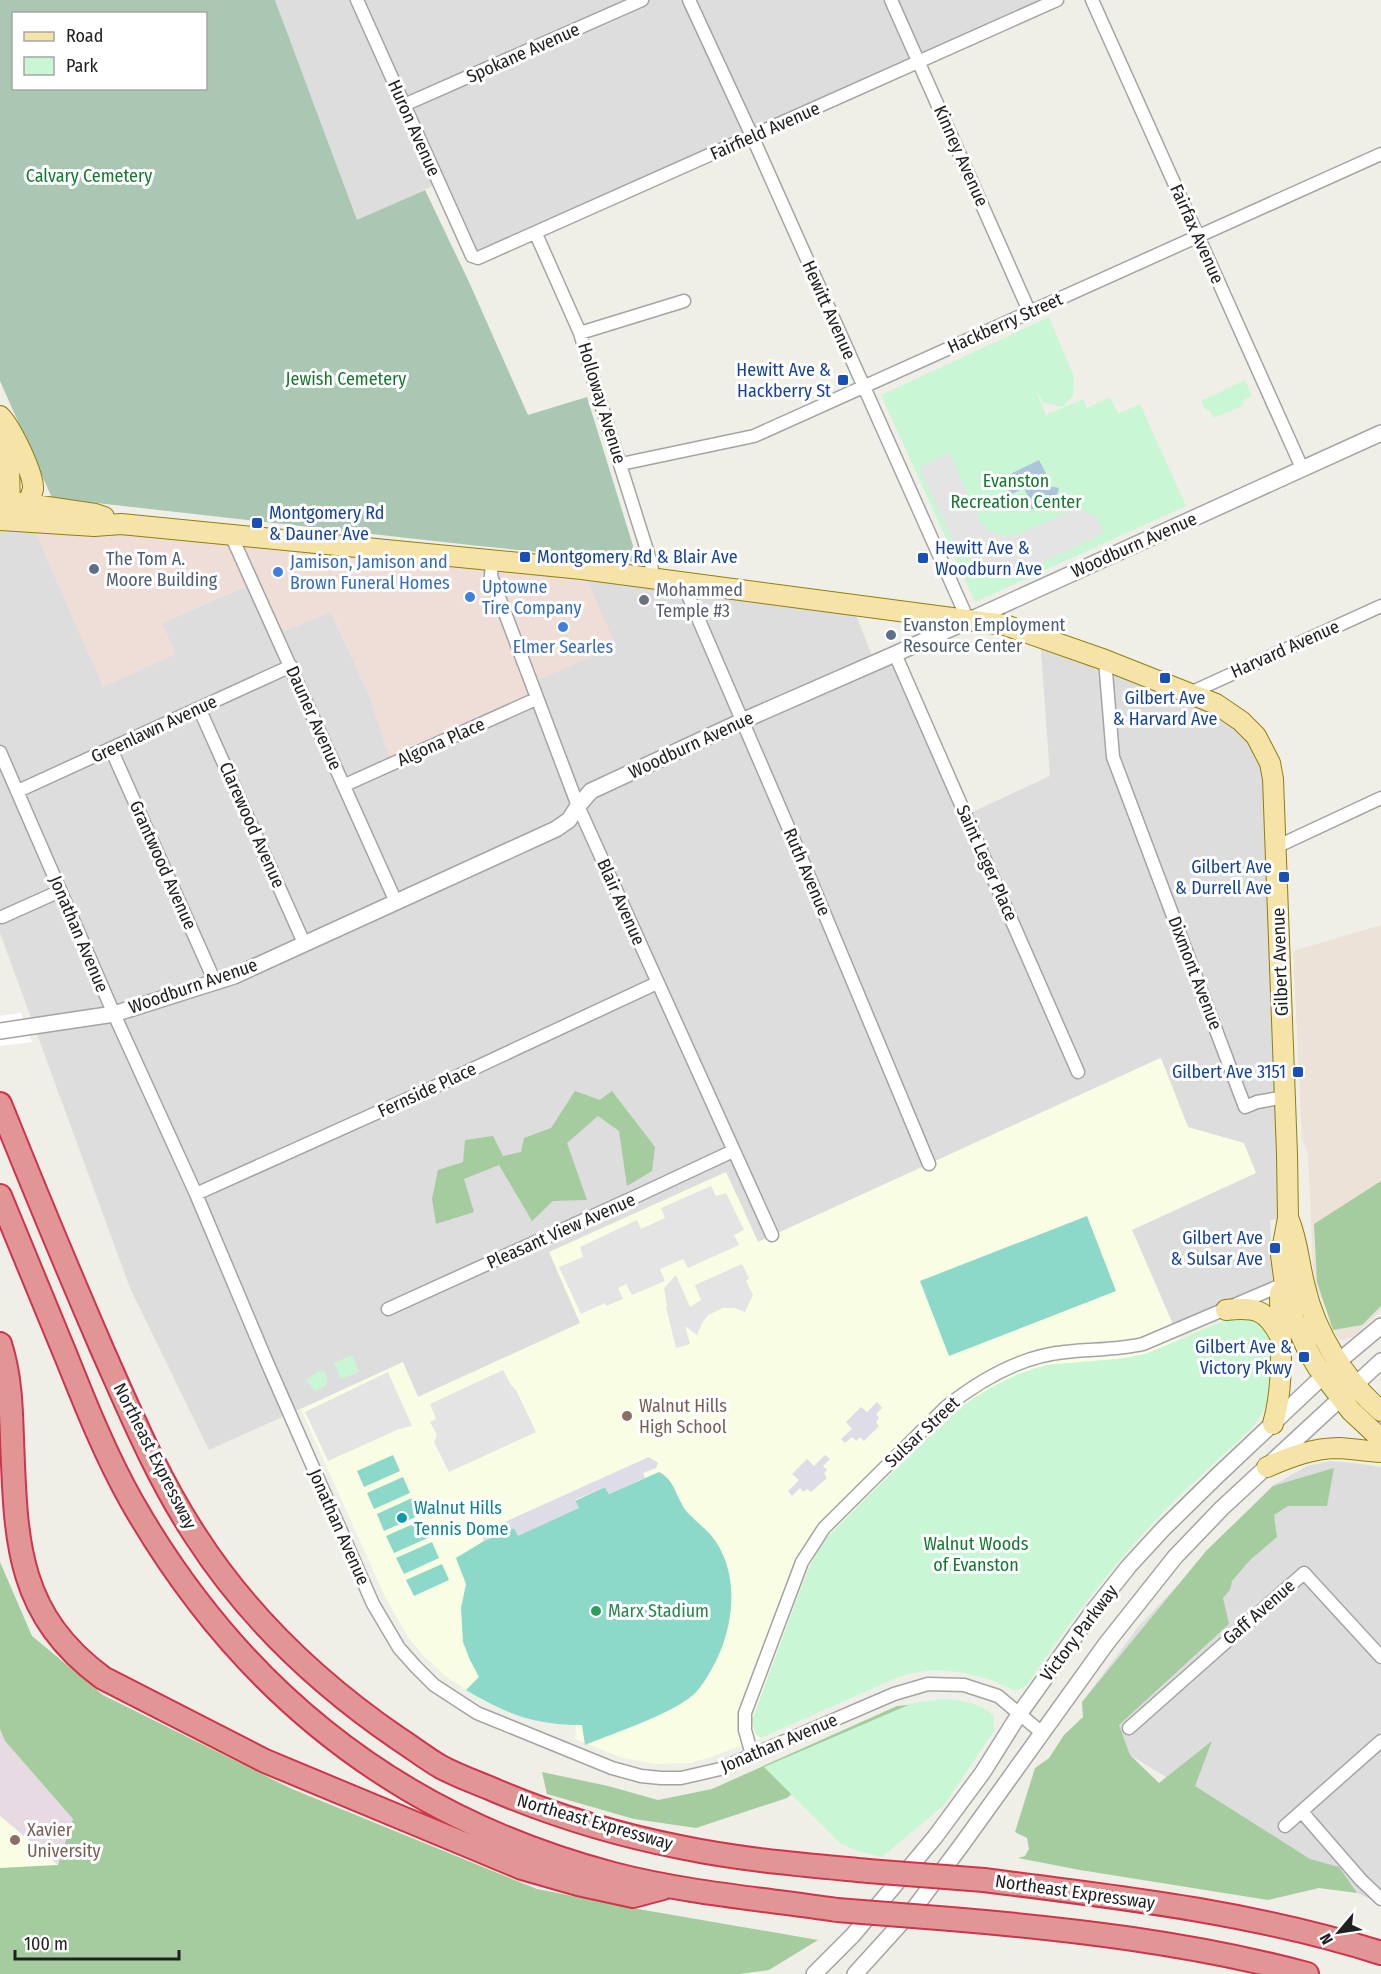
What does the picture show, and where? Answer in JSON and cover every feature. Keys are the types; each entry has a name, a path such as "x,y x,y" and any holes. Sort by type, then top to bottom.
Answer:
{"highway":[{"name":"Northeast Expressway","path":"0,1104 56,1243 131,1415 159,1472 195,1535 228,1582 262,1622 312,1672 377,1724 441,1767 552,1813 683,1848 784,1863 984,1880 1136,1899 1258,1921 1381,1953"},
{"name":"Northeast Expressway","path":"0,1196 97,1434 132,1502 168,1560 243,1657 275,1689 335,1741 423,1799 459,1818 540,1851 615,1875 669,1886 837,1910 1069,1931 1231,1956 1307,1974"},
{"path":"0,1344 11,1391 15,1514 25,1570 34,1597 48,1622 59,1638 88,1667 103,1678 265,1761 513,1865 578,1884 633,1896 669,1886"}],"main road":[{"path":"0,416 12,432 33,488 11,512"},
{"path":"0,428 9,464 11,512"},
{"name":"Gilbert Avenue","path":"11,512 94,526 121,524 582,568 1005,626 1105,660 1190,693 1216,704 1242,721 1264,749 1274,779 1288,1218 1281,1255 1289,1282 1294,1320 1308,1351 1340,1398 1381,1439"},
{"name":"Gilbert Avenue","path":"1288,1218 1296,1238 1289,1282"},
{"name":"Gilbert Avenue","path":"1289,1282 1311,1307 1339,1361 1365,1397 1381,1411"},
{"path":"1273,1424 1278,1407 1280,1336 1289,1282"},
{"path":"1226,1310 1247,1308 1266,1315 1280,1336"},
{"path":"1267,1467 1299,1454 1317,1450 1339,1448 1381,1452"}],"street":[{"name":"Huron Avenue","path":"357,0 472,256"},
{"name":"Spokane Avenue","path":"404,105 642,0"},
{"name":"Hewitt Avenue","path":"689,0 968,620"},
{"name":"Kinney Avenue","path":"891,0 1030,313"},
{"name":"Fairfield Avenue","path":"472,256 478,258 536,234 1057,0"},
{"name":"Fairfax Avenue","path":"1092,0 1302,468"},
{"name":"Hackberry Street","path":"621,464 754,436 1381,154"},
{"name":"Holloway Avenue","path":"536,234 580,333 651,563 653,577"},
{"path":"580,333 684,301"},
{"name":"Woodburn Avenue","path":"0,1030 114,1014 234,976 556,829 568,820 591,791 1381,433"},
{"name":"Dauner Avenue","path":"231,535 396,902"},
{"name":"Blair Avenue","path":"492,561 491,576 578,806 772,1235"},
{"name":"Ruth Avenue","path":"681,581 795,843 928,1164"},
{"name":"Harvard Avenue","path":"1190,693 1381,606"},
{"name":"Saint Leger Place","path":"896,654 1078,1072"},
{"name":"Dixmont Avenue","path":"1105,660 1113,757 1245,1107 1257,1102 1285,1097"},
{"name":"Greenlawn Avenue","path":"18,791 291,666"},
{"name":"Algona Place","path":"345,785 536,699"},
{"name":"Clarewood Avenue","path":"199,708 304,943"},
{"name":"Grantwood Avenue","path":"111,749 187,918 213,982"},
{"name":"Jonathan Avenue","path":"0,752 114,1014 196,1194 269,1368 373,1604 389,1634 416,1667 450,1696 477,1713 621,1772 651,1777 681,1778 720,1769 894,1694 928,1684 949,1684 979,1689 998,1696 1041,1732"},
{"path":"1276,847 1381,798"},
{"path":"2,917 60,891"},
{"name":"Fernside Place","path":"196,1194 657,983"},
{"name":"Pleasant View Avenue","path":"387,1309 733,1150"},
{"name":"Sulsar Street","path":"752,1755 745,1731 745,1713 794,1581 812,1545 824,1528 946,1407 963,1393 1026,1360 1046,1354 1123,1349 1143,1344 1289,1282"},
{"name":"Victory Parkway","path":"814,1974 853,1935 935,1837 983,1772 1020,1713 1091,1614 1130,1566 1171,1520 1339,1361 1381,1326"},
{"name":"Victory Parkway","path":"855,1974 913,1910 1106,1644 1175,1557 1222,1508 1381,1361"},
{"name":"Gaff Avenue","path":"1129,1728 1304,1573 1381,1657"},
{"path":"1285,1826 1381,1741"},
{"path":"1302,1812 1361,1880 1381,1899"}],"shaded area":[{"path":"275,0 1057,0 478,258 439,183 357,221"},
{"path":"949,452 981,523 991,532 1004,536 1018,535 1074,509 1096,516 1104,533 1043,562 1021,569 997,570 971,560 959,552 919,468"},
{"path":"1039,460 1048,477 1041,481 1043,485 1059,488 1053,502 1041,508 1030,509 1030,500 1024,488 1010,495 1002,478"},
{"path":"0,520 31,523 162,623 253,583 331,612 369,695 392,764 530,683 582,569 852,605 875,663 895,654 966,815 1050,776 1040,638 1190,693 1264,749 1288,1218 1270,1220 1273,1289 1226,1310 1173,1324 1132,1230 1244,1143 1188,1128 1160,1058 758,1242 726,1172 581,1323 418,1397 402,1363 209,1450 130,1288 0,933"},
{"path":"31,523 582,569 616,646 531,683 536,699 391,764 369,695 331,612 277,634 253,583 162,623 176,654 103,687"},
{"path":"1381,925 1381,1311 1353,1337 1341,1340 1336,1335 1316,1285 1313,1271 1308,1153 1302,1139 1293,951"},
{"name":"Walnut Hills High School","path":"1161,1058 1188,1127 1244,1143 1256,1173 1132,1230 1180,1341 1135,1357 1047,1365 1032,1369 992,1387 957,1409 941,1424 830,1534 819,1548 807,1572 752,1720 754,1732 761,1738 690,1763 657,1764 623,1758 575,1739 576,1724 497,1707 482,1700 444,1675 408,1637 385,1597 301,1409 403,1362 418,1397 580,1323 549,1252 726,1172 758,1242"},
{"path":"711,1186 716,1196 726,1193 744,1230 734,1235 739,1245 688,1268 683,1259 660,1269 665,1281 632,1295 626,1284 618,1288 623,1299 606,1306 605,1303 581,1314 559,1267 583,1257 580,1247 637,1220 641,1229 665,1218 661,1208"},
{"path":"1087,1216 1116,1291 949,1356 920,1281"},
{"path":"742,1264 749,1278 746,1281 753,1295 745,1312 734,1308 723,1308 708,1315 697,1335 685,1326 690,1344 676,1348 664,1288 676,1275 690,1307 701,1300 695,1285"},
{"path":"503,1370 516,1390 536,1432 449,1472 434,1442 437,1435 430,1422 436,1419 430,1404"},
{"path":"388,1372 412,1426 399,1429 328,1461 305,1412"},
{"path":"877,1402 882,1408 876,1414 879,1418 876,1422 879,1426 864,1441 860,1437 856,1441 852,1437 845,1443 841,1439 852,1429 846,1422 861,1407 867,1412"},
{"path":"393,1455 400,1471 364,1487 357,1471"},
{"path":"825,1455 830,1459 823,1466 827,1470 824,1473 827,1478 811,1492 807,1489 803,1492 800,1488 792,1496 788,1491 799,1480 792,1474 807,1459 814,1466"},
{"path":"649,1457 658,1463 656,1468 643,1473 645,1478 609,1494 605,1487 575,1500 579,1508 518,1536 514,1528 484,1541 477,1527 484,1524 487,1530"},
{"path":"1330,1461 1381,1467 1381,1904 1357,1893 1130,1755 1082,1702 1138,1627 1272,1486 1307,1466"},
{"name":"Marx Stadium","path":"659,1472 673,1486 685,1510 710,1534 720,1548 730,1580 730,1613 727,1630 716,1661 697,1691 682,1703 656,1717 585,1745 582,1725 550,1723 521,1716 494,1706 466,1690 479,1677 463,1642 461,1608 466,1584 456,1558 484,1541 514,1528 518,1535 578,1508 575,1501 605,1487 609,1494"},
{"path":"403,1477 410,1493 374,1509 367,1493"},
{"path":"412,1498 420,1515 384,1531 377,1514"},
{"path":"422,1520 430,1537 394,1553 386,1536"},
{"path":"432,1542 439,1558 404,1574 396,1558"},
{"path":"442,1564 449,1580 414,1596 406,1580"},
{"path":"0,1729 5,1741 73,1819 58,1865 0,1816"},
{"name":"Xavier University","path":"0,1816 58,1865 0,1868"}],"green space":[{"name":"Jewish Cemetery","path":"0,0 275,0 357,220 425,190 528,415 587,397 638,562 479,546 52,498 0,381"},
{"name":"Evanston Recreation Center","path":"1049,317 1074,377 1073,396 1062,407 1043,402 1035,389 1046,415 1083,399 1087,408 1110,397 1118,414 1140,404 1186,506 975,602 881,395"},
{"path":"1245,380 1252,396 1244,400 1242,406 1214,418 1210,411 1205,409 1201,401"},
{"path":"575,1091 600,1100 612,1091 655,1147 652,1171 627,1186 619,1131 598,1116 567,1143 587,1200 553,1201 532,1221 499,1165 464,1179 474,1212 436,1224 432,1199 438,1170 463,1162 465,1140 493,1136 503,1156 521,1152 524,1138 551,1128"},
{"path":"1381,1181 1381,1306 1362,1325 1333,1330 1317,1282 1314,1224"},
{"name":"Walnut Woods of Evanston","path":"1233,1317 1235,1321 1246,1319 1260,1323 1270,1336 1271,1386 1264,1409 1253,1427 1179,1496 1130,1548 1076,1615 1027,1685 1013,1690 992,1680 960,1672 933,1670 912,1673 761,1738 756,1735 752,1720 807,1572 819,1548 830,1534 957,1409 1018,1374 1047,1365 1119,1359 1146,1354"},
{"path":"352,1355 359,1372 341,1379 334,1363"},
{"path":"319,1371 325,1373 328,1378 326,1386 314,1391 306,1380"},
{"path":"1334,1468 1327,1506 1288,1506 1274,1515 1277,1537 1250,1560 1232,1581 1230,1590 1223,1598 1229,1624 1119,1725 1130,1755 1159,1783 1212,1741 1195,1786 1310,1859 1339,1867 1357,1893 1319,1888 1268,1900 1018,1858 1025,1856 1029,1849 1027,1838 1015,1832 1035,1768 1049,1758 1064,1735 1083,1717 1082,1702 1206,1551 1273,1486"},
{"path":"0,1562 32,1636 103,1695 292,1789 537,1889 818,1940 769,1970 739,1974 0,1974 0,1868 58,1865 73,1819 5,1741 0,1729"},
{"path":"943,1699 964,1701 984,1708 994,1717 994,1731 944,1805 882,1857 855,1850 840,1843 764,1767 913,1703"},
{"path":"947,1701 803,1784 787,1798 696,1828 634,1819 547,1794 542,1772 608,1786 658,1800 712,1789 897,1706"}],"pier":[{"path":"21,1013 32,1042 0,1046 0,1016"}],"place":[{"name":"Hewitt Ave & Hackberry St","path":"843,380"},
{"name":"Montgomery Rd & Dauner Ave","path":"257,523"},
{"name":"Montgomery Rd & Blair Ave","path":"525,557"},
{"name":"Hewitt Ave & Woodburn Ave","path":"923,558"},
{"name":"The Tom A. Moore Building","path":"94,569"},
{"name":"Jamison, Jamison and Brown Funeral Homes","path":"278,572"},
{"name":"Uptowne Tire Company","path":"470,597"},
{"name":"Mohammed Temple #3","path":"644,600"},
{"name":"Elmer Searles","path":"563,627"},
{"name":"Evanston Employment Resource Center","path":"891,635"},
{"name":"Gilbert Ave & Harvard Ave","path":"1165,678"},
{"name":"Gilbert Ave & Durrell Ave","path":"1284,877"},
{"name":"Gilbert Ave 3151","path":"1298,1072"},
{"name":"Gilbert Ave & Sulsar Ave","path":"1275,1248"},
{"name":"Gilbert Ave & Victory Pkwy","path":"1304,1357"},
{"name":"Walnut Hills High School","path":"627,1416"},
{"name":"Walnut Hills Tennis Dome","path":"402,1518"},
{"name":"Marx Stadium","path":"596,1611"},
{"name":"Xavier University","path":"15,1840"}],"park label":[{"name":"Calvary Cemetery","path":"89,176"}]}
